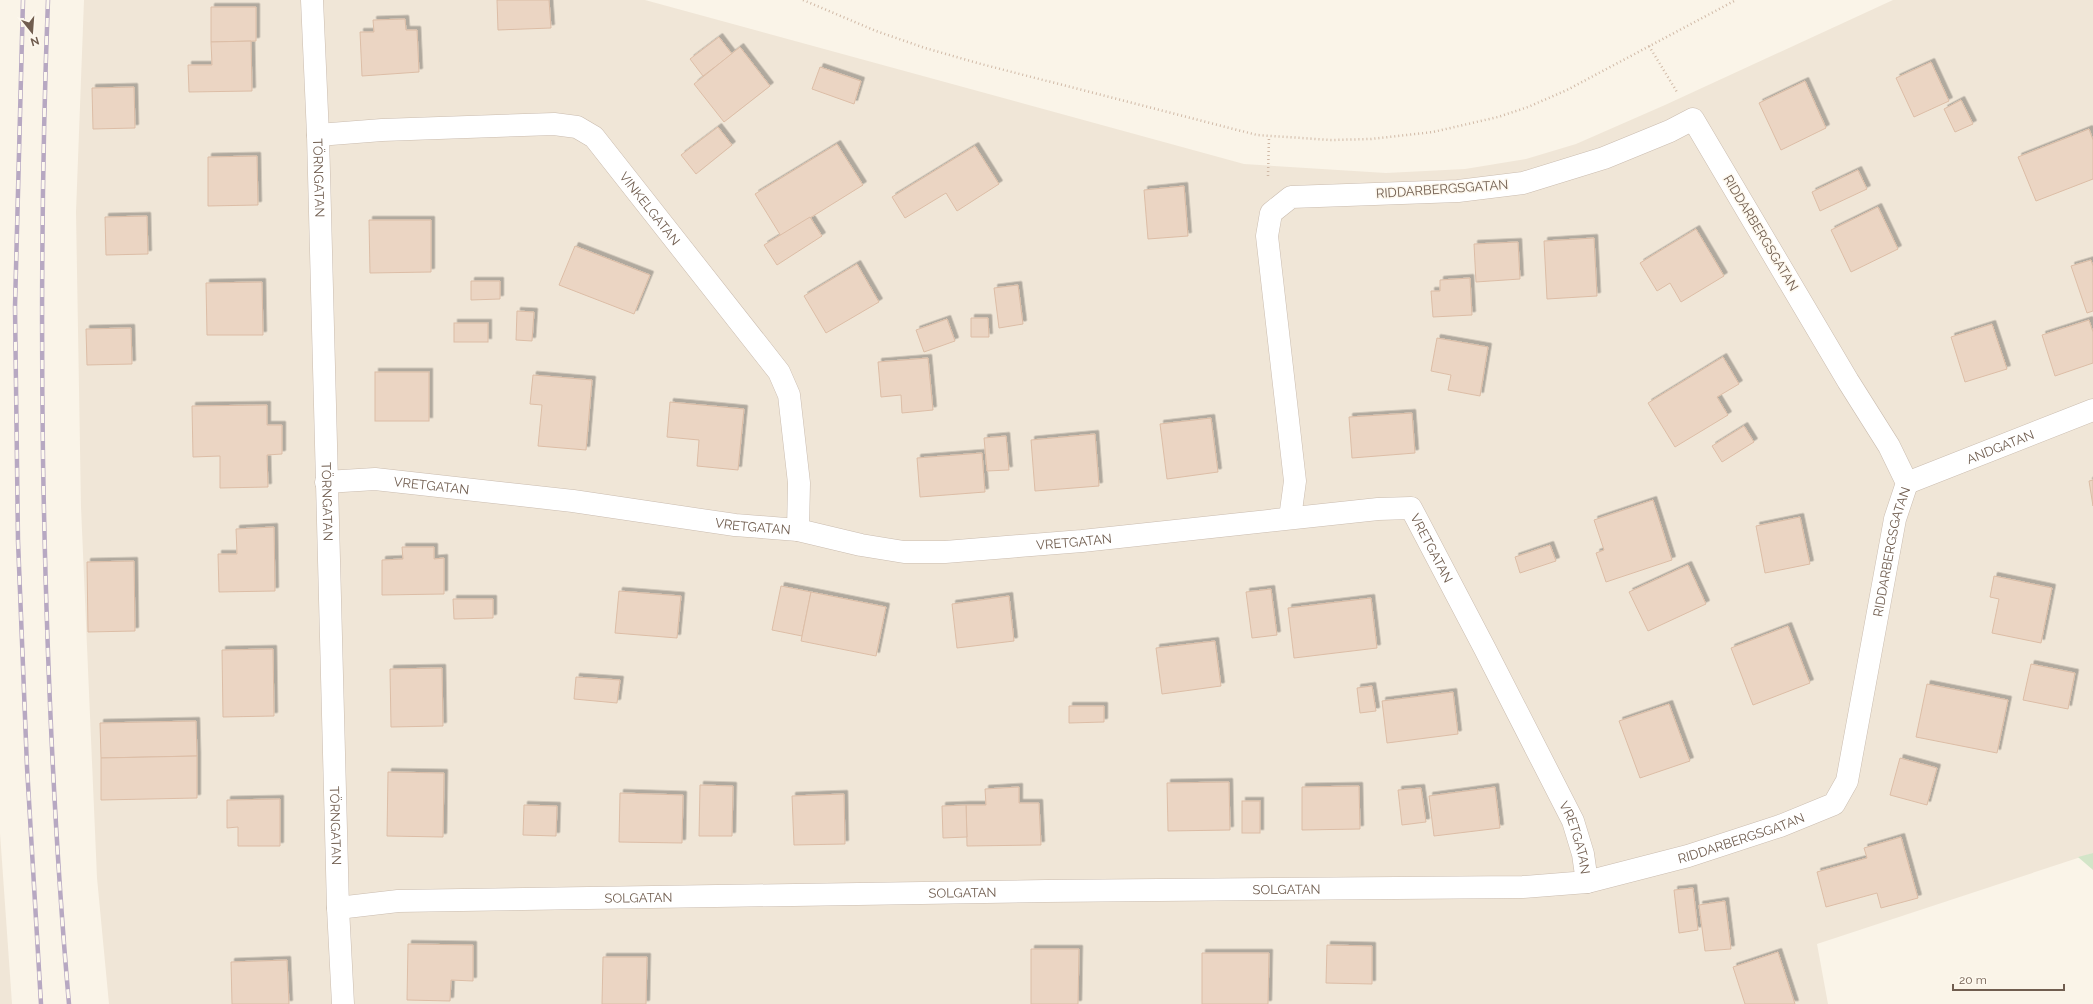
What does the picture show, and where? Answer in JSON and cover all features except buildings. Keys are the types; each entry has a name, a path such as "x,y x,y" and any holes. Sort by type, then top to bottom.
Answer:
{"street":[{"name":"TÖRNGATAN","path":"312,0 318,135 338,908 343,1004"},
{"name":"RIDDARBERGSGATAN","path":"1290,518 1295,481 1267,236 1272,213 1291,196 1458,191 1523,183 1604,158 1670,131 1693,119 1889,446 1907,483 1895,519 1847,781 1834,804 1780,826 1688,856 1587,882"},
{"name":"VINKELGATAN","path":"318,135 382,130 554,124 577,127 594,137 779,372 788,395 800,482 798,530"},
{"name":"ANDGATAN","path":"1907,483 2093,410"},
{"name":"VRETGATAN","path":"326,482 374,479 572,501 735,525 798,530 860,545 904,552 945,552 1082,541 1378,509 1411,508 1485,648 1573,821 1583,854 1587,882"},
{"name":"SOLGATAN","path":"338,908 398,901 1046,891 1523,887 1587,882"}],"path":[{"path":"803,0 883,33 925,48 996,68 1257,135 1331,140 1371,139 1433,132 1498,117 1528,107 1567,90 1736,0"},
{"path":"1649,46 1693,119"}],"shaded area":[{"path":"84,0 645,0 1244,164 1386,173 1465,169 1526,159 1576,144 1665,105 1893,0 2093,0 2093,853 1817,944 1828,1004 109,1004 97,878 81,507 76,212"},
{"path":"0,833 12,1004 0,1004"}],"green space":[{"path":"2093,853 2093,870 2078,857"}],"railway":[{"path":"23,0 15,307 18,541 27,767 41,1004"},
{"path":"48,0 42,230 44,527 51,732 63,936 69,1004"}]}
